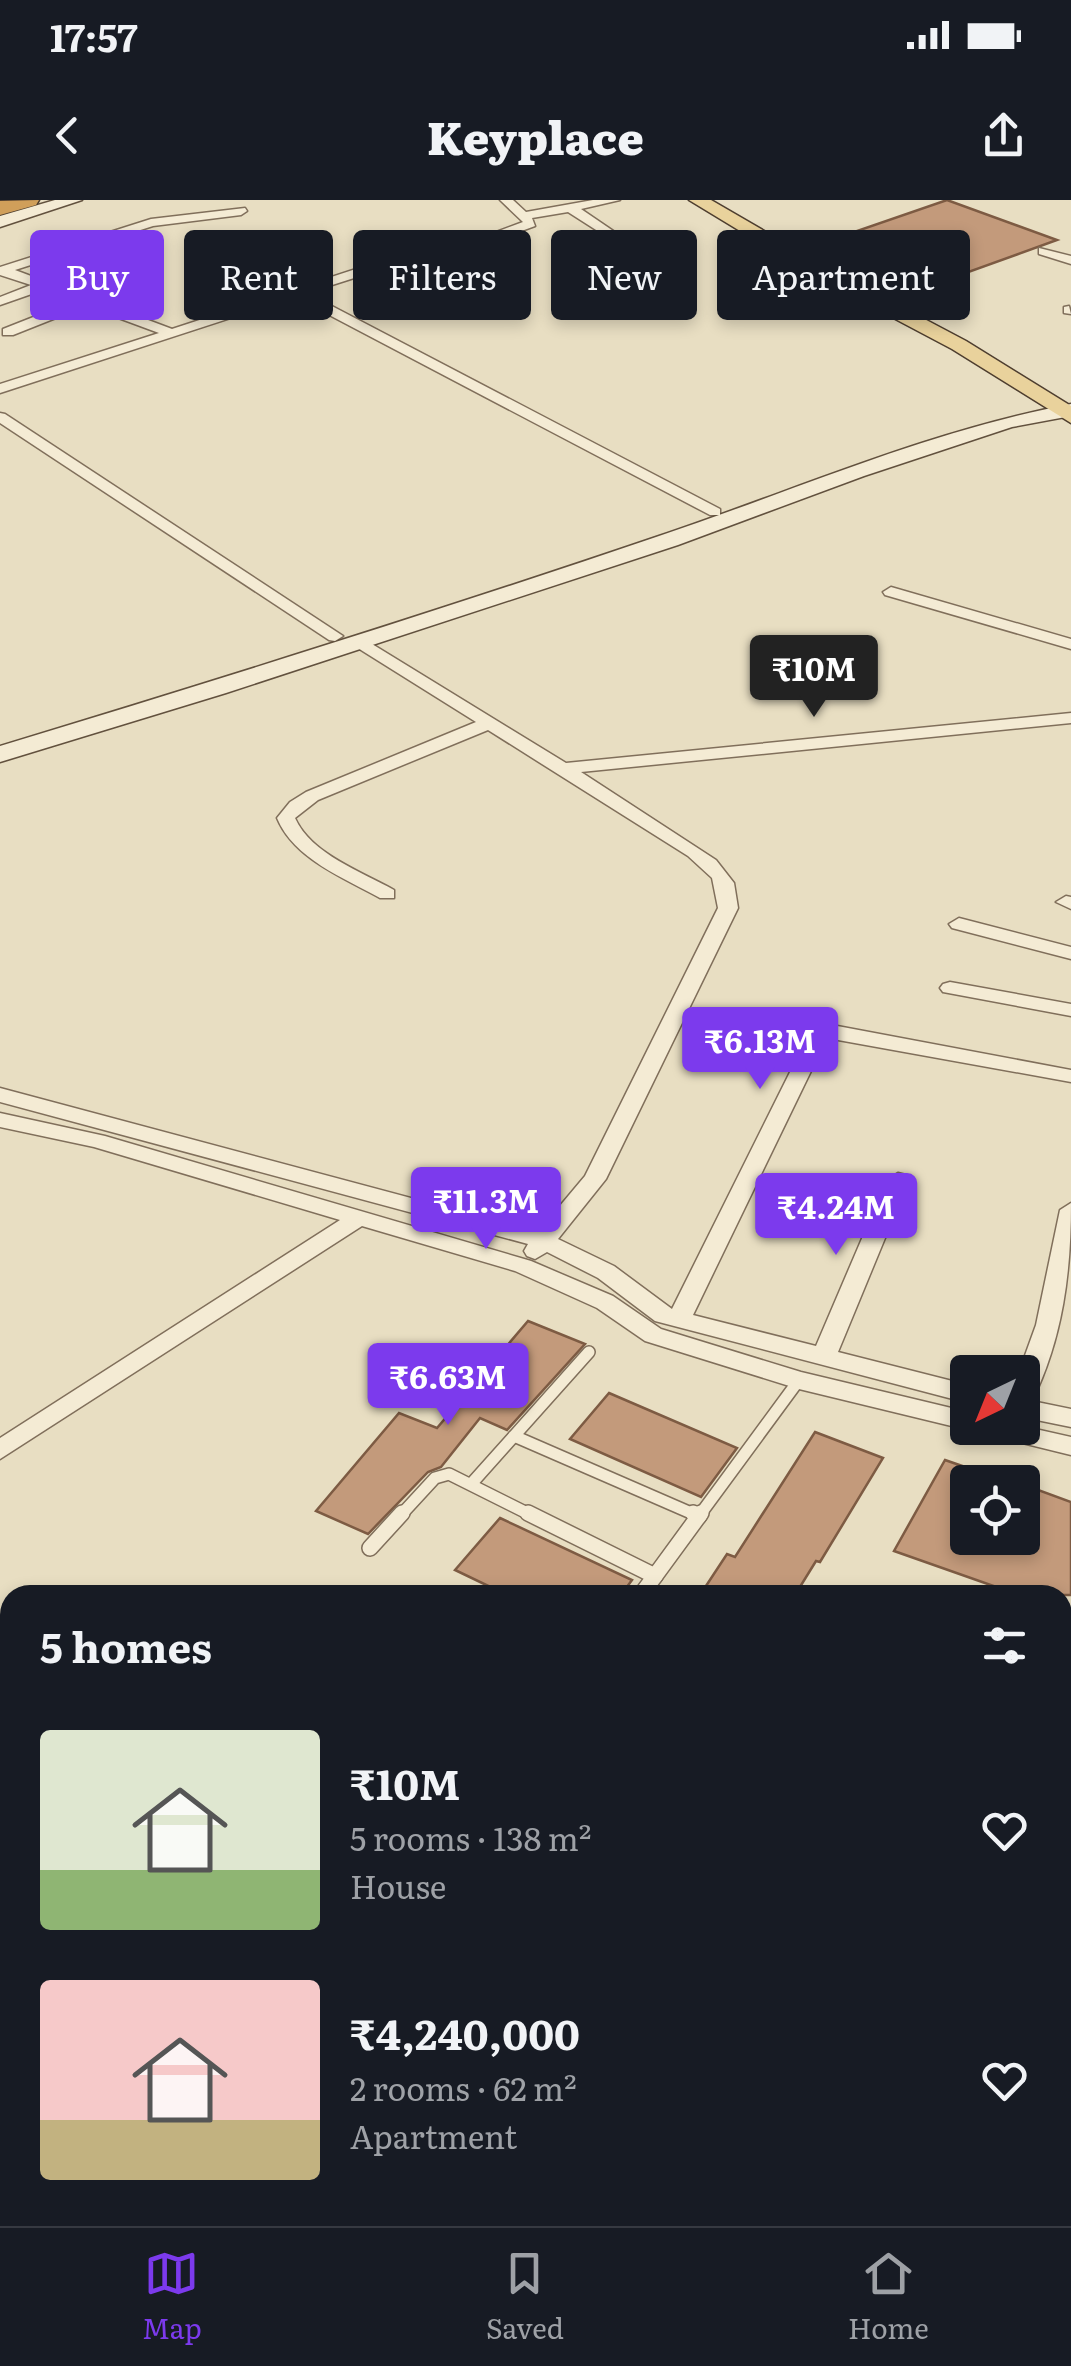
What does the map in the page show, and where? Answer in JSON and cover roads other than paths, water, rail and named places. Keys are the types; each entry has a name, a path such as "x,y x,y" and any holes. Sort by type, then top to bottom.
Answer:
{"highway":[{"path":"0,208 28,200"}],"main road":[{"path":"698,200 1066,407"},
{"path":"724,200 998,354 1066,407"}],"street":[{"path":"0,222 72,200"},
{"path":"333,281 418,253 466,247 532,223 506,200"},
{"path":"527,215 614,200"},
{"path":"572,208 605,230"},
{"path":"1,271 151,223 241,211"},
{"path":"1043,250 1071,260"},
{"path":"1,271 30,281"},
{"path":"0,301 30,290"},
{"path":"333,312 716,512"},
{"path":"8,332 38,320"},
{"path":"139,320 172,332"},
{"path":"0,389 210,320"},
{"path":"0,754 334,636 716,512 933,436 1066,407"},
{"path":"0,742 86,722 360,641 670,540 856,471 1066,407"},
{"path":"0,417 334,636"},
{"path":"891,592 1071,644"},
{"path":"360,641 696,852 723,878 729,892 728,908 595,1179 524,1266"},
{"path":"562,768 1071,718"},
{"path":"387,894 301,843 288,832 286,818 312,796 490,723"},
{"path":"960,924 1071,954"},
{"path":"950,988 1071,1010"},
{"path":"679,1320 819,1032 832,1031 1071,1076"},
{"path":"0,1095 544,1241 606,1272 662,1315 950,1389"},
{"path":"0,1120 82,1137 524,1266 605,1302 653,1334 799,1380 950,1417"},
{"path":"824,1357 898,1180"},
{"path":"1037,1355 1048,1325 1071,1210"},
{"path":"0,1450 360,1218"},
{"path":"1040,1412 1071,1418"},
{"path":"1040,1439 1071,1446"}],"lane":[{"path":"472,1483 589,1352"},
{"path":"648,1585 799,1380"},
{"path":"514,1436 699,1516"},
{"path":"370,1548 441,1474 458,1476 655,1576"}]}
